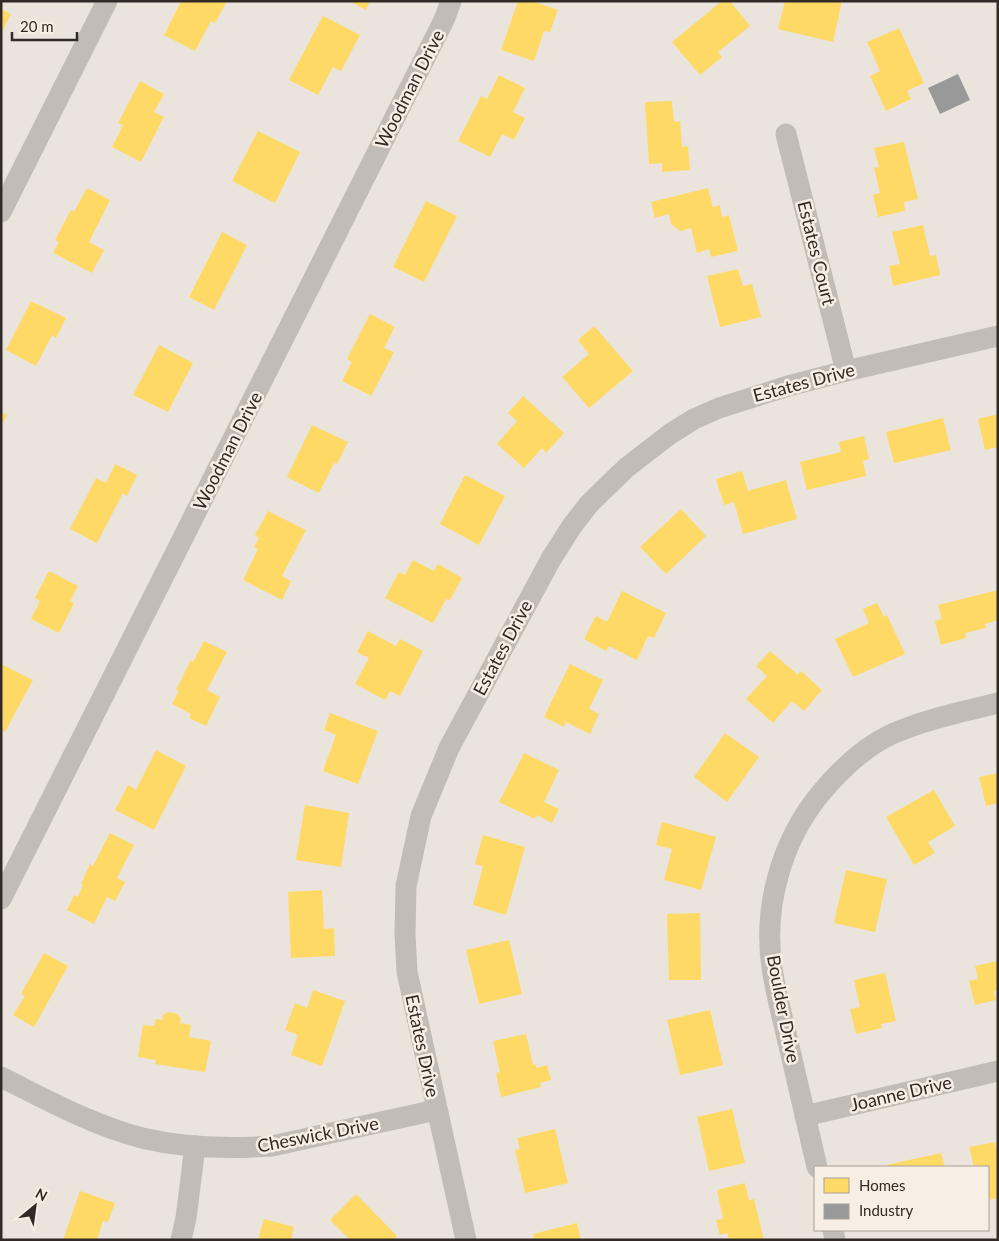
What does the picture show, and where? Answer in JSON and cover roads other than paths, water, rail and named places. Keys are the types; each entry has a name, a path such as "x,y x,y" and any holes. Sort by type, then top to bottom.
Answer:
{"street":[{"path":"1,212 107,1"},
{"name":"Woodman Drive","path":"1,899 440,28 451,1"},
{"name":"Estates Court","path":"786,134 846,371"},
{"name":"Estates Drive","path":"466,1240 407,972 405,934 406,886 421,816 449,748 551,560 572,526 589,504 626,468 670,434 694,419 719,408 788,386 998,336"},
{"name":"Boulder Drive","path":"818,1166 775,984 770,942 774,893 788,848 798,826 822,792 852,762 876,743 892,734 931,720 998,704"},
{"name":"Joanne Drive","path":"805,1116 998,1071"},
{"name":"Cheswick Drive","path":"1,1077 63,1109 119,1131 159,1141 195,1146 231,1148 272,1146 436,1110"},
{"path":"181,1240 186,1218 195,1146"}]}
